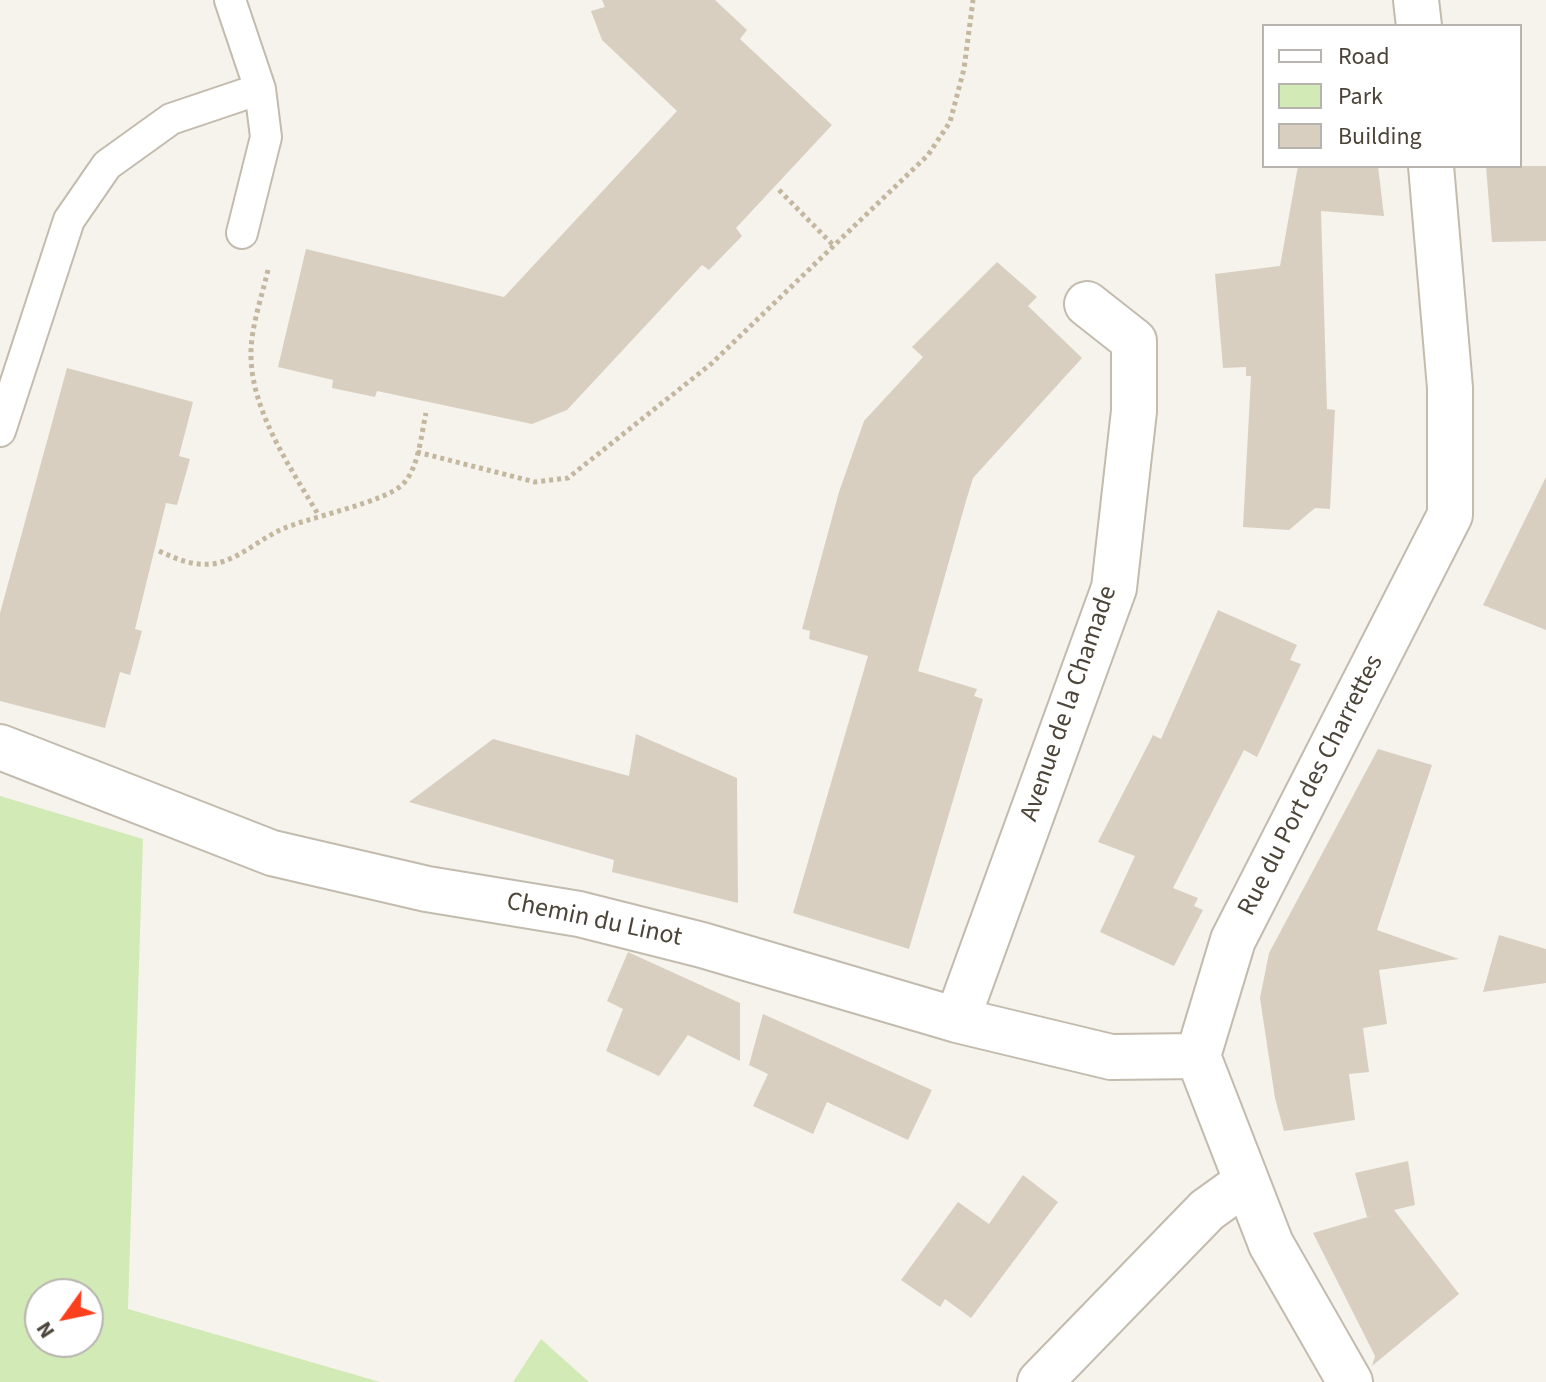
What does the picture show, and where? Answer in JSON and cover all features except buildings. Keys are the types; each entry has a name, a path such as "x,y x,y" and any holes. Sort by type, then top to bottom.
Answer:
{"street":[{"path":"1416,0 1419,24"},
{"name":"Rue du Port des Charrettes","path":"1198,1056 1233,940 1450,515 1450,388 1431,168"},
{"name":"Avenue de la Chamade","path":"957,1020 1114,588 1134,411 1134,341 1087,304"},
{"name":"Chemin du Linot","path":"0,747 272,853 427,889 579,914 702,945 957,1020 1111,1057 1198,1056"},
{"path":"1198,1056 1271,1244 1350,1382"},
{"path":"1040,1382 1207,1210 1246,1182"}],"lane":[{"path":"230,0 260,89 266,137 242,233"},
{"path":"0,431 69,220 107,165 171,119 260,89"}],"path":[{"path":"417,452 535,482 568,478 711,364 928,155 950,122 964,69 973,0"},
{"path":"779,190 834,246"},
{"path":"271,258 251,350 257,391 271,427 319,516"},
{"path":"159,551 189,564 214,564 246,551 279,531 403,484 417,452 426,413"}],"green space":[{"path":"0,796 143,839 128,1309 380,1382 0,1382"},
{"path":"541,1339 589,1382 513,1382"}]}
